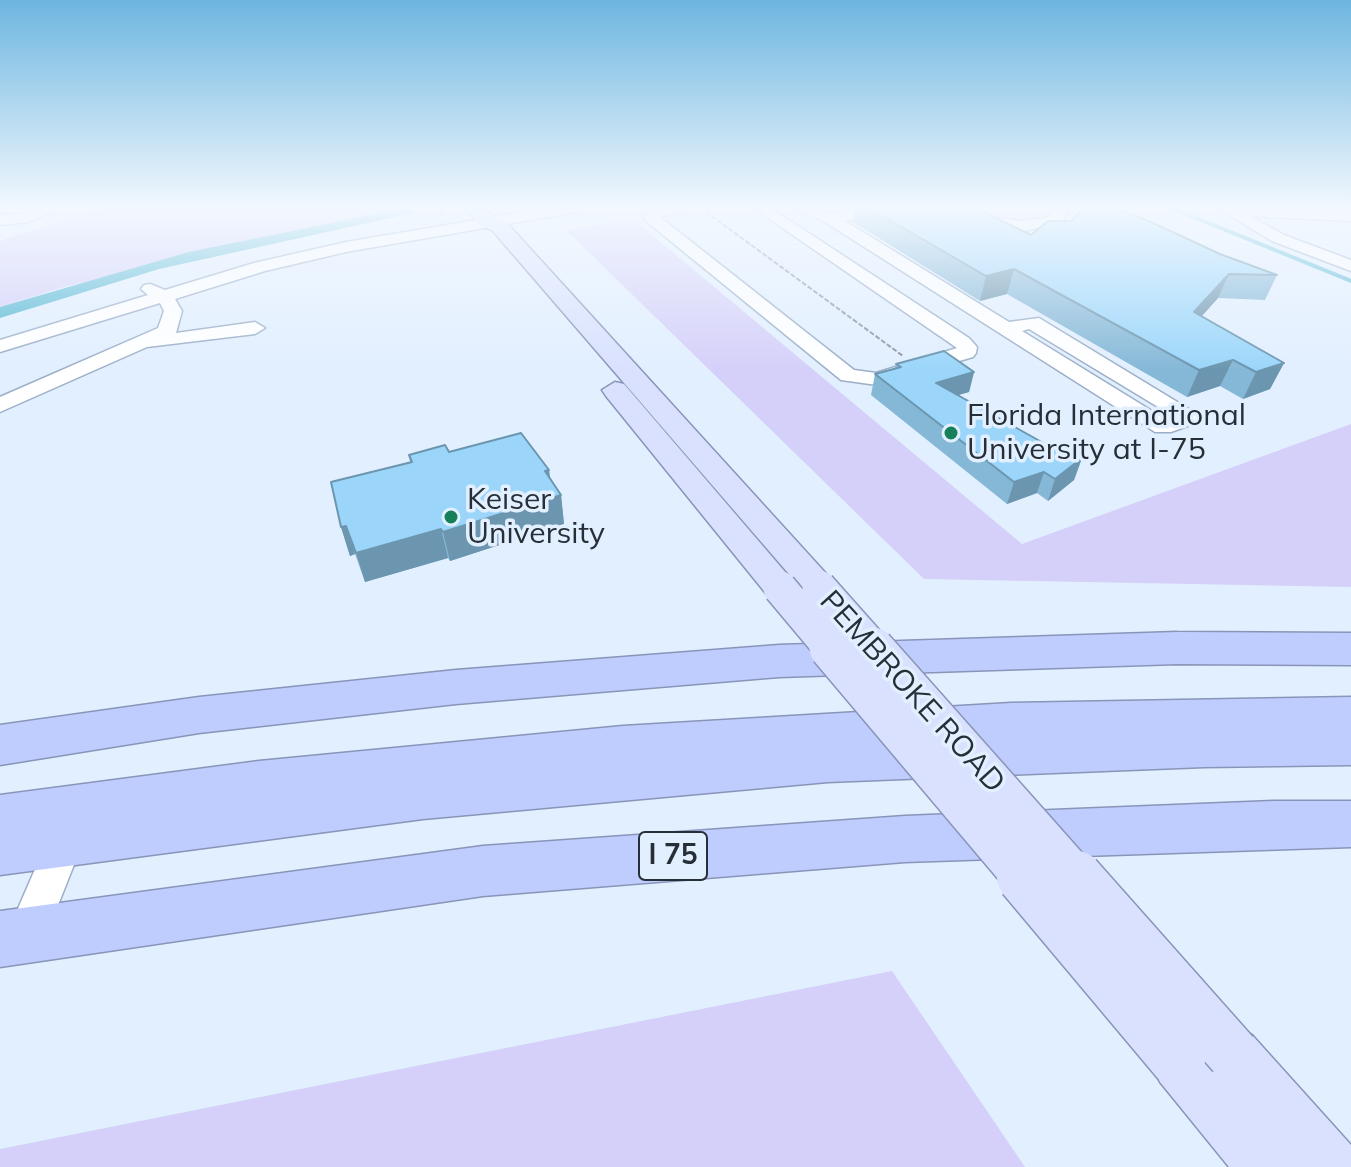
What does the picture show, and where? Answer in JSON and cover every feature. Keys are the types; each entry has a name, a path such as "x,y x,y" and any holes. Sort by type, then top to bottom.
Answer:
{"highway":[{"path":"0,745 199,715 456,687 779,661 1177,648 1351,649"},
{"path":"0,817 291,779 623,746 996,723 1351,715"},
{"path":"0,851 423,797 828,762 1204,747 1351,745"},
{"name":"I 75","path":"14,936 483,871 905,839 1273,824 1351,824"}],"main road":[{"name":"PEMBROKE ROAD","path":"509,261 800,588 1233,1054 1332,1167"},
{"name":"PEMBROKE ROAD","path":"528,261 800,588 1179,1063 1266,1167"}],"street":[{"path":"0,335 288,261"},
{"path":"706,261 844,374 871,380 961,356 967,347 840,261"},
{"path":"899,261 1006,329 1163,427 1191,417 1032,322 1006,329"},
{"path":"0,346 147,295 170,303 172,321 167,331 149,342 33,388 0,405"},
{"path":"149,342 255,328"},
{"path":"14,936 65,842"}],"path":[{"path":"774,261 919,368"}],"shaded area":[{"path":"0,261 177,261 64,287 0,307"},
{"path":"598,261 684,261 1022,544 1351,424 1351,587 924,579"},
{"path":"892,971 1025,1167 0,1167 0,1149"}],"water":[{"path":"156,261 193,261 0,318 0,307"}],"building":[{"path":"961,261 1240,261 1277,275 1229,274 1194,312 1284,363 1256,372 1233,360 1199,370 1014,269 986,276"},
{"path":"944,351 974,372 936,383 1047,445 1052,442 1082,458 1055,479 1044,472 1014,482 875,374 901,367 896,364"},
{"path":"521,433 549,470 545,471 561,495 443,532 441,529 356,553 346,526 341,527 331,482 412,462 409,455 445,445 449,452"}],"waterway":[{"path":"1303,261 1351,281"}],"place":[{"name":"Florida International University at I-75","path":"951,433"},
{"name":"Keiser University","path":"451,517"}]}
